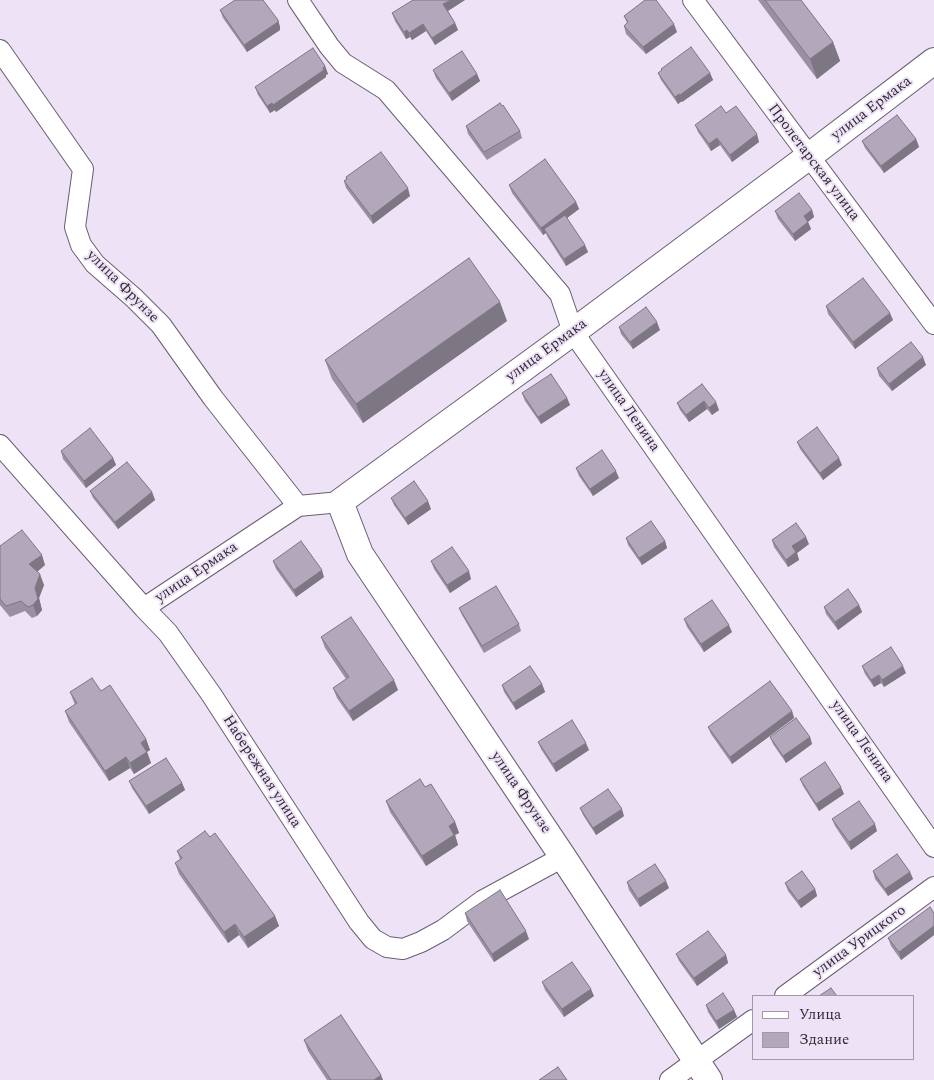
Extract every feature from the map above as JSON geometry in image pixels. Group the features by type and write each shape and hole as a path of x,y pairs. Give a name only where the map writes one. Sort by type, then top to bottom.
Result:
{"street":[{"name":"улица Ленина","path":"298,0 329,46 343,63 386,90 560,294 574,332 934,847"},
{"name":"Пролетарская улица","path":"693,0 934,324"},
{"name":"улица Фрунзе","path":"0,50 83,169 75,228 81,245 95,264 134,298 161,325 214,398 298,506"},
{"name":"улица Ермака","path":"144,608 298,506 340,502 574,332 934,61"},
{"name":"Набережная улица","path":"0,445 168,633 211,694 359,922 374,939 387,947 403,949 421,942 443,930 482,901 563,857"},
{"name":"улица Фрунзе","path":"340,502 360,554 563,857 703,1071"},
{"name":"улица Урицкого","path":"786,995 934,887"},
{"path":"670,1080 703,1071 752,1021"}],"building":[{"path":"235,0 263,0 278,22 244,45 220,10"},
{"path":"413,0 451,0 443,4 455,23 432,38 423,24 409,33 407,30 404,32 392,13"},
{"path":"645,0 656,0 674,24 643,47 624,26 628,22 624,16"},
{"path":"765,0 801,0 833,42 810,59"},
{"path":"691,47 710,73 675,97 658,73"},
{"path":"313,48 325,66 324,70 273,105 272,103 267,106 255,87"},
{"path":"462,51 477,74 449,93 433,70"},
{"path":"500,103 520,131 484,152 466,126"},
{"path":"721,106 726,113 736,106 757,134 730,155 717,138 709,144 695,125"},
{"path":"897,115 916,139 881,166 862,141"},
{"path":"381,152 408,188 371,216 344,181 347,179 346,177"},
{"path":"545,159 576,202 541,228 509,185"},
{"path":"799,193 812,210 804,216 808,222 793,234 775,211"},
{"path":"565,215 585,245 564,259 544,229"},
{"path":"469,258 500,302 356,404 325,360"},
{"path":"863,278 890,313 853,342 826,306"},
{"path":"646,307 657,322 630,342 619,327"},
{"path":"911,342 923,357 889,384 877,368"},
{"path":"551,374 567,398 538,417 522,393"},
{"path":"702,384 716,402 709,408 704,401 686,415 677,403"},
{"path":"817,427 839,458 820,473 797,442"},
{"path":"90,428 113,458 84,481 61,451"},
{"path":"602,450 616,471 590,489 576,468"},
{"path":"127,462 152,492 115,522 90,491"},
{"path":"414,481 428,501 405,518 391,498"},
{"path":"651,521 665,541 639,558 626,538"},
{"path":"796,523 806,537 792,546 796,552 786,560 772,540"},
{"path":"22,530 42,555 29,564 40,574 35,588 38,599 33,605 28,607 21,601 6,606 0,599 0,546"},
{"path":"301,541 322,570 294,590 273,561"},
{"path":"452,547 469,571 447,585 431,561"},
{"path":"496,586 519,624 482,646 459,608"},
{"path":"848,589 859,605 835,622 824,607"},
{"path":"712,600 729,625 701,644 684,619"},
{"path":"351,617 394,680 349,711 333,688 349,677 321,637"},
{"path":"891,647 903,666 882,680 879,675 871,680 862,666"},
{"path":"530,666 542,684 513,703 502,685"},
{"path":"92,678 101,691 110,685 146,739 141,743 147,752 130,763 126,757 105,771 65,711 77,703 70,692"},
{"path":"770,681 792,711 730,757 708,727"},
{"path":"796,718 810,737 783,756 770,737"},
{"path":"572,720 586,743 553,764 538,742"},
{"path":"166,758 182,783 146,806 129,781"},
{"path":"825,762 841,787 816,804 800,779"},
{"path":"420,779 425,787 431,784 455,822 449,826 454,835 422,856 386,801"},
{"path":"608,789 622,809 593,828 580,808"},
{"path":"859,801 875,824 849,842 832,819"},
{"path":"205,831 210,837 215,833 275,916 244,937 235,924 224,932 175,863 182,858 177,851"},
{"path":"897,854 910,872 885,889 873,871"},
{"path":"655,864 666,881 638,899 627,882"},
{"path":"802,871 815,889 798,901 785,883"},
{"path":"500,890 526,931 492,954 465,913"},
{"path":"930,907 934,913 934,926 899,952 888,938"},
{"path":"708,931 726,955 694,978 676,954"},
{"path":"572,962 591,989 562,1009 542,982"},
{"path":"831,988 836,995 820,995"},
{"path":"723,993 734,1010 716,1021 706,1005"},
{"path":"341,1015 381,1075 374,1080 331,1080 304,1040"},
{"path":"558,1067 567,1080 539,1080"}]}
